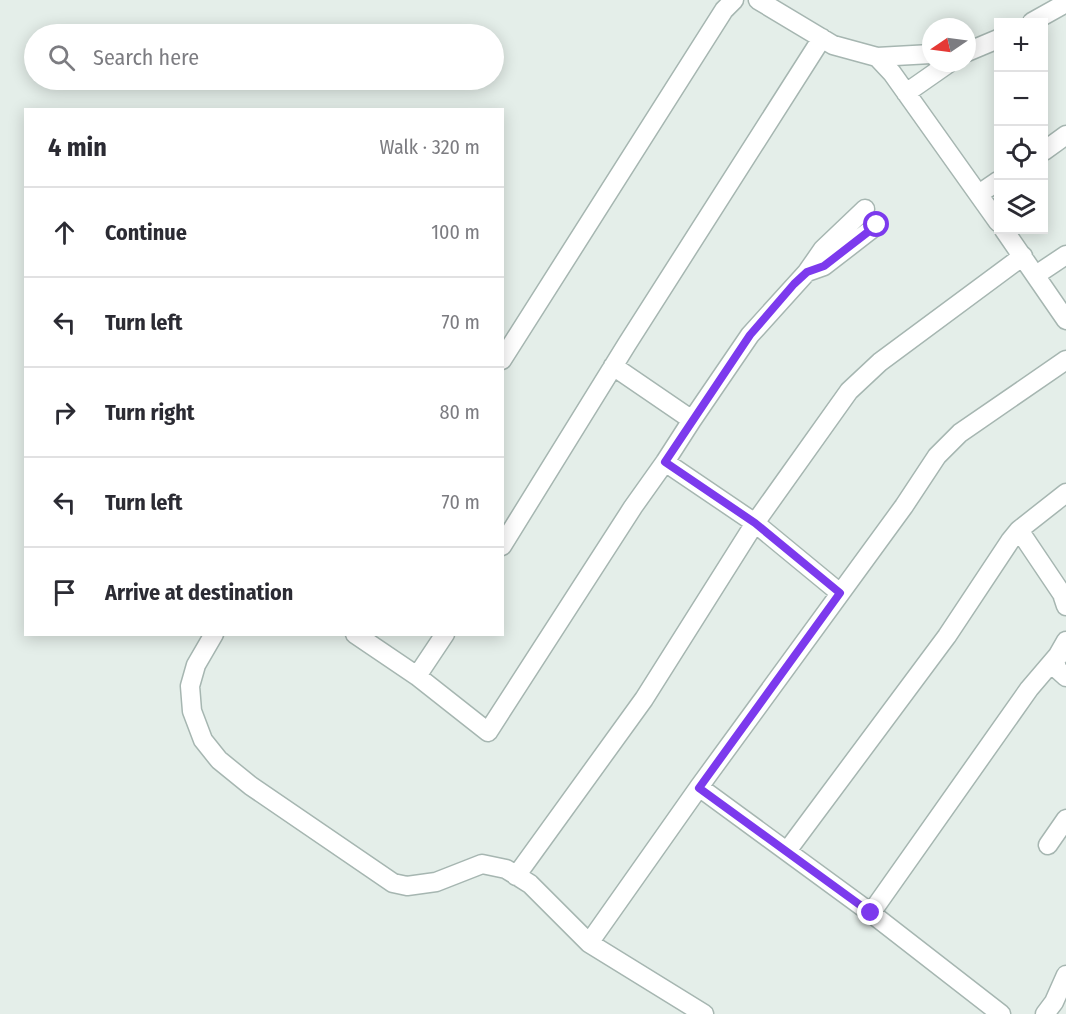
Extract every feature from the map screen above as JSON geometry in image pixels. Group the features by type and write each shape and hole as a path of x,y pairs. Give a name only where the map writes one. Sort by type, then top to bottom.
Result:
{"street":[{"path":"504,357 724,10 734,0"},
{"path":"758,0 833,45 877,57 922,54"},
{"path":"1039,18 1066,3"},
{"path":"504,543 613,366 822,38"},
{"path":"976,48 994,41"},
{"path":"877,57 906,93 994,215"},
{"path":"906,93 936,72"},
{"path":"1048,148 1066,135"},
{"path":"979,194 994,184"},
{"path":"358,636 417,676 488,732 633,507 750,335 807,272 823,249 865,209"},
{"path":"807,272 824,266 877,225"},
{"path":"1007,234 1066,320"},
{"path":"1036,275 1066,255"},
{"path":"516,876 644,699 755,523 849,392 880,362 1023,256"},
{"path":"589,943 904,507 937,456 951,441 1066,360"},
{"path":"613,366 692,420"},
{"path":"665,462 755,523 840,593"},
{"path":"787,851 947,636 1019,530 1066,493"},
{"path":"1019,530 1062,594 1066,606"},
{"path":"213,636 196,665 190,686 192,711 208,747 219,760 251,786 393,883 407,886 436,882 482,864 506,869 530,884 589,943 704,1014"},
{"path":"417,676 444,636"},
{"path":"871,913 1029,689 1063,649"},
{"path":"1063,649 1056,668 1066,677"},
{"path":"699,788 871,913 1001,1014"},
{"path":"1048,844 1066,819"},
{"path":"1045,1014 1066,978"}],"route":[{"path":"871,913 699,788 840,593 755,523 665,462 750,335 794,284 807,272 824,266 877,225"}]}
